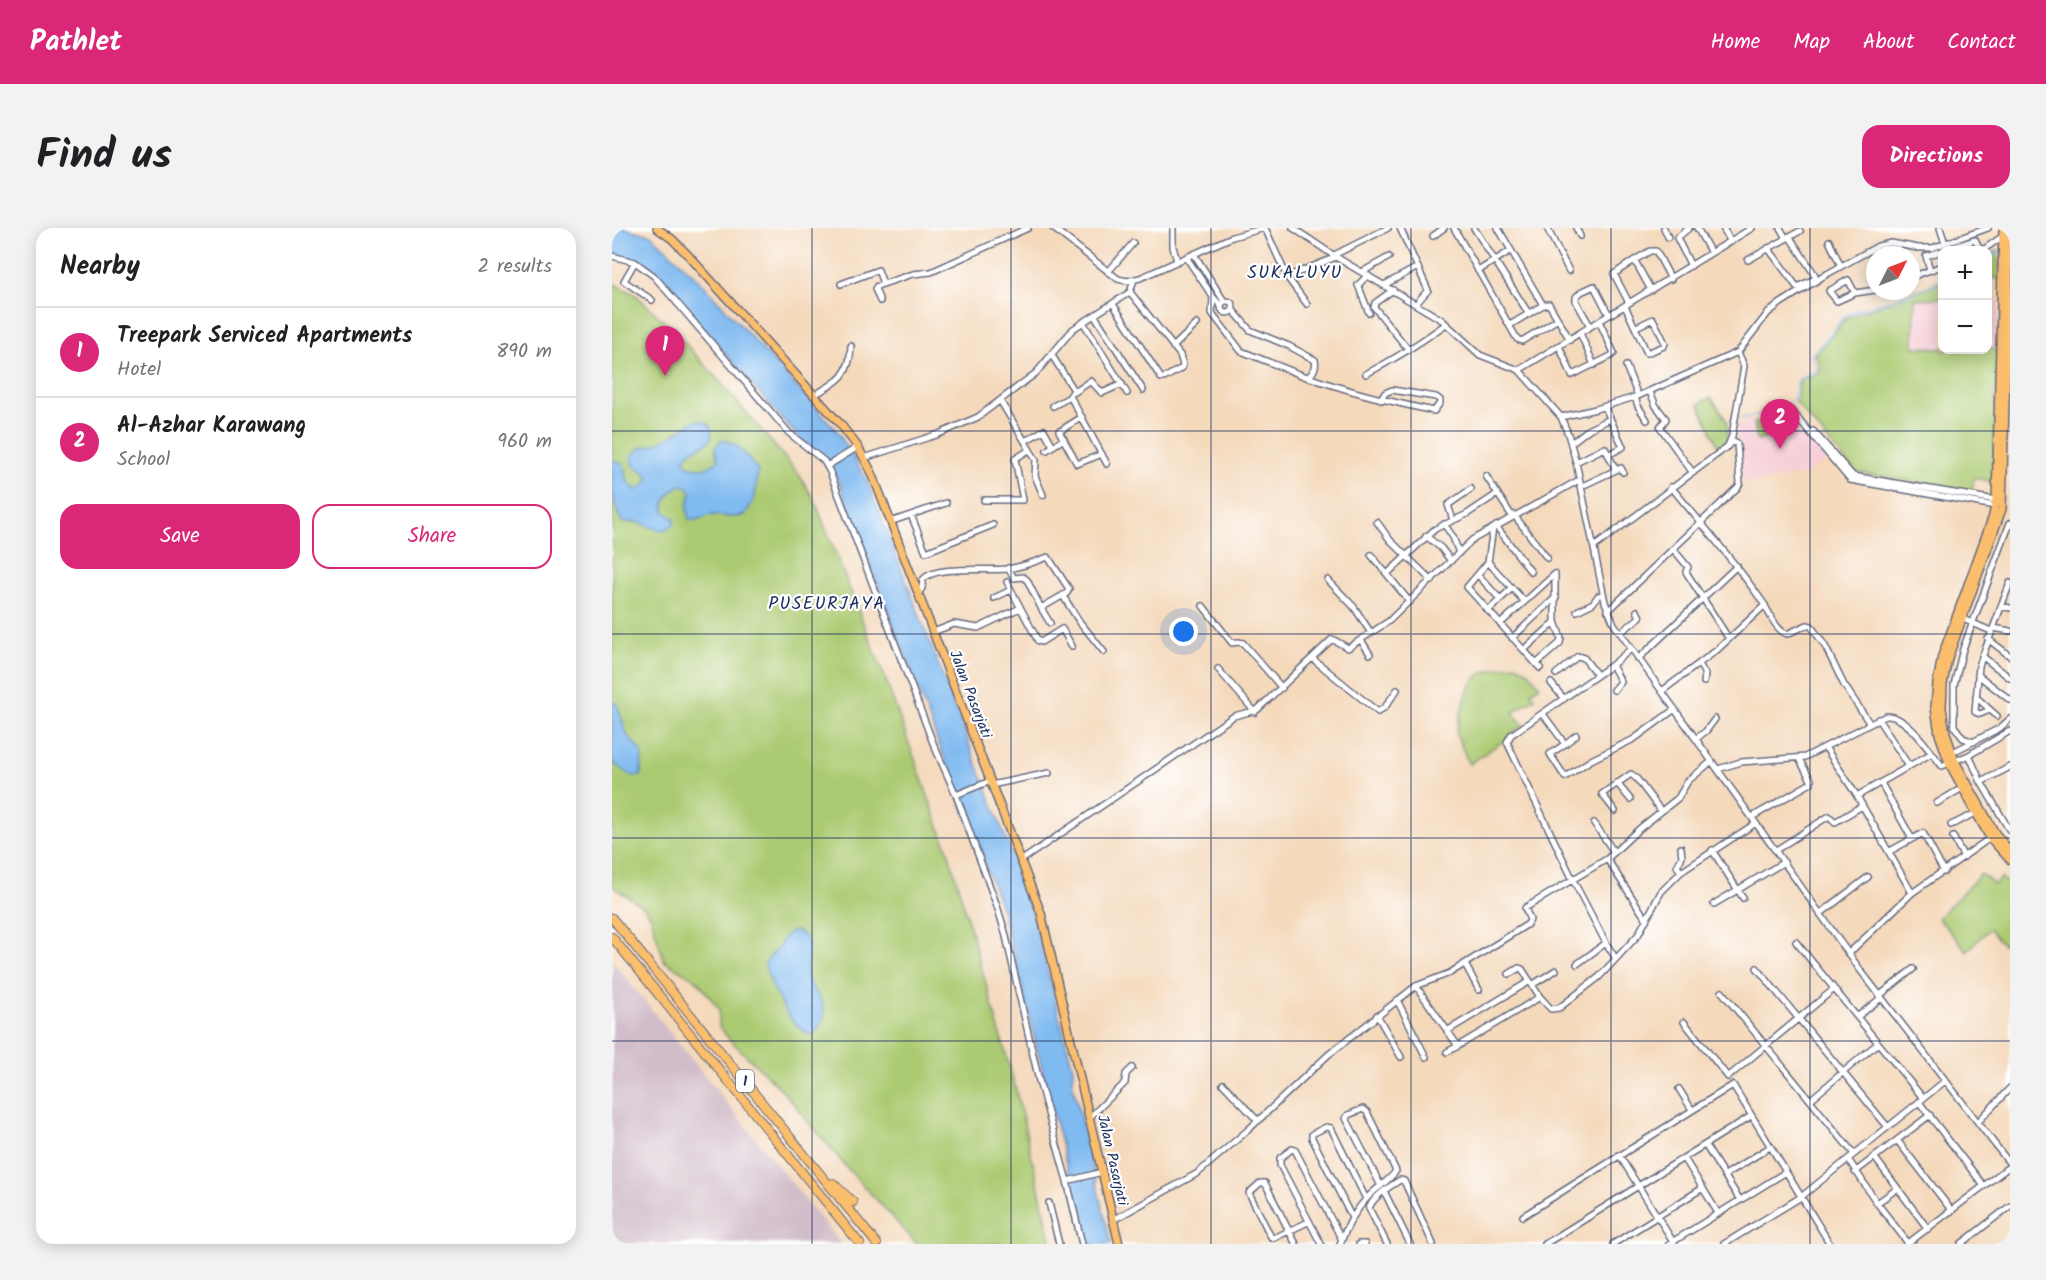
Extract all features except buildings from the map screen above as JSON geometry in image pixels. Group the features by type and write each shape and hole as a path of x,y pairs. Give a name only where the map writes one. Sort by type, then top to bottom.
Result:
{"highway":[{"name":"1","path":"612,918 877,1244"},
{"name":"1","path":"612,937 860,1244"},
{"path":"802,1152 853,1202"}],"main road":[{"name":"Jalan Pasarjati","path":"657,228 688,255 814,395 864,458 989,783 1022,860 1043,921 1089,1118 1098,1173 1119,1244"},
{"path":"1998,503 2006,243 2010,228"},
{"path":"2003,232 2006,243"},
{"path":"2006,260 2009,271 2007,456 1998,503 1968,595 1942,656 1936,683 1935,707 1939,734 1962,788 1990,838 2010,860"},
{"path":"1949,754 1942,708 1943,684 1948,658 1963,619 1968,595"},
{"path":"1952,762 1995,833 2010,851"}],"street":[{"path":"880,301 875,288 883,284 913,274 931,272 1028,228"},
{"path":"1053,228 1108,272 1122,280 1134,280 1232,237 1265,228 1287,277 1307,304"},
{"path":"1173,228 1173,247 1177,261"},
{"path":"1294,228 1446,324 1480,354 1519,370 1561,417 1576,462 1603,594 1608,611 1620,633 1848,954 2010,1165 1908,1244 1876,1203 1848,1160"},
{"path":"1287,277 1335,256 1388,228"},
{"path":"1400,228 1428,291 1416,304"},
{"path":"1433,236 1444,228"},
{"path":"1454,228 1517,339 1522,341 1558,319"},
{"path":"1474,228 1529,314"},
{"path":"1497,228 1544,305"},
{"path":"1547,228 1569,271"},
{"path":"1576,228 1580,236"},
{"path":"1664,228 1668,237"},
{"path":"1689,228 1677,238 1691,266"},
{"path":"1697,228 1711,253"},
{"path":"1724,228 1731,242"},
{"path":"1519,370 1751,228"},
{"path":"1768,248 1797,287 1815,279 1815,275 1780,228"},
{"path":"1940,228 1945,243"},
{"path":"1561,417 1605,407 1650,392 1738,352 1768,313 1809,284 1878,246 1891,243 1932,248 1988,228"},
{"path":"1748,260 1800,231"},
{"path":"1987,246 2003,232"},
{"path":"1958,246 1975,240 1979,246"},
{"path":"1829,241 1841,266"},
{"path":"1108,272 1133,243"},
{"path":"1478,271 1510,251"},
{"path":"1636,327 1653,320 1664,346 1647,353 1636,327 1627,304 1614,274 1650,251 1656,251 1671,279"},
{"path":"1930,270 1926,256 1938,252"},
{"path":"1194,254 1223,304 1224,312 1233,310"},
{"path":"612,256 635,262 654,276 794,437 830,464 933,743 956,795 1005,932 1036,1070 1082,1244"},
{"path":"1186,257 1213,297 1223,304"},
{"path":"1362,272 1389,257"},
{"path":"1633,261 1651,290"},
{"path":"635,262 624,281 652,300"},
{"path":"1384,285 1418,267"},
{"path":"1920,274 1938,267"},
{"path":"841,284 877,270 883,284"},
{"path":"1368,275 1358,285 1369,314"},
{"path":"1202,282 1209,278"},
{"path":"864,458 966,424 1001,402 1036,373 1068,334 1130,292 1134,280"},
{"path":"1855,293 1848,280 1829,291 1837,301 1855,293 1866,291"},
{"path":"1590,326 1576,301 1576,297 1581,292 1593,286 1609,315"},
{"path":"1393,290 1374,305 1408,349"},
{"path":"1113,304 1162,378 1183,367 1182,360 1173,346 1130,292"},
{"path":"1213,297 1212,313 1241,351 1346,391 1381,400 1434,411 1440,403 1436,397 1392,390 1385,393 1381,400"},
{"path":"1223,304 1230,301 1234,307 1233,310 1250,330 1289,346 1315,360 1316,364 1308,377"},
{"path":"1510,325 1546,303 1551,306 1570,340"},
{"path":"1095,316 1143,390"},
{"path":"1559,346 1572,375 1614,353 1599,321"},
{"path":"1083,322 1127,393"},
{"path":"1173,346 1197,324"},
{"path":"1366,374 1415,347 1446,324"},
{"path":"1580,333 1594,365"},
{"path":"814,395 830,386 845,373 849,366 851,345"},
{"path":"1594,548 1671,487 1721,453 1730,443 1744,366 1738,352"},
{"path":"1051,354 1107,465"},
{"path":"1626,366 1638,406 1647,420"},
{"path":"1053,406 1091,381 1102,393 1122,384"},
{"path":"1650,392 1665,419 1660,427 1693,473"},
{"path":"1001,402 1037,462 1035,476 1043,495"},
{"path":"1605,407 1623,447 1608,455"},
{"path":"1794,410 1853,476 2010,505"},
{"path":"1082,417 1061,430 1077,465 1102,454"},
{"path":"1571,443 1589,429 1610,420"},
{"path":"1025,441 1044,430 1053,446"},
{"path":"1047,450 1064,439"},
{"path":"1608,611 1736,491 1740,483 1737,443 1730,443"},
{"path":"830,464 855,448"},
{"path":"1576,462 1605,448 1616,470"},
{"path":"984,500 1023,500 1015,459 1029,450"},
{"path":"1580,487 1620,468 1623,472"},
{"path":"1486,476 1513,516 1546,558"},
{"path":"1022,860 1233,716 1255,712 1332,639 1347,648 1389,621 1472,540 1579,480"},
{"path":"1671,487 1737,566 1765,605 1780,631 1784,633 1807,625 1811,626 1825,646 1844,685 1870,724"},
{"path":"1453,520 1448,505 1471,489"},
{"path":"1387,574 1426,536 1444,524 1467,514 1497,494"},
{"path":"890,522 946,503"},
{"path":"911,515 926,552 993,525"},
{"path":"1377,522 1390,540 1432,581"},
{"path":"1974,742 1958,734 1954,726 1954,685 1957,670 2010,523"},
{"path":"1444,524 1453,537 1459,553"},
{"path":"1495,527 1488,562 1467,587 1512,638 1538,666 1560,643 1561,638 1555,622 1556,576 1554,574 1500,624"},
{"path":"1495,527 1531,572"},
{"path":"1426,536 1441,548 1451,561"},
{"path":"1674,550 1688,567 1686,572 1729,639"},
{"path":"1371,555 1410,602"},
{"path":"918,594 923,580 930,574 1008,568 1048,557 1069,589 1063,596 1041,608"},
{"path":"1488,562 1524,601"},
{"path":"1638,659 1737,566"},
{"path":"1008,568 1014,578 1023,577 1027,580 1050,623"},
{"path":"1478,575 1500,599"},
{"path":"1328,580 1354,607 1371,633"},
{"path":"1008,582 1038,641 1041,642 1062,630 1072,646"},
{"path":"1990,710 1980,714 1975,713 1978,675 1982,656 2009,586"},
{"path":"1488,611 1512,588"},
{"path":"994,598 1011,590"},
{"path":"1577,611 1593,603 1598,596 1603,594"},
{"path":"1063,596 1079,621 1104,652"},
{"path":"1512,638 1556,597"},
{"path":"1662,691 1729,639 1765,605"},
{"path":"1203,606 1232,643 1243,643 1282,688"},
{"path":"2001,606 2010,608"},
{"path":"933,633 954,624 978,628 1020,608"},
{"path":"1620,633 1640,617 1637,611"},
{"path":"1963,619 1992,630 2010,631"},
{"path":"1524,650 1555,622"},
{"path":"1988,639 2007,654 2010,646"},
{"path":"1361,640 1370,654"},
{"path":"1616,959 1573,880 1507,742 1511,735 1612,665 1631,648"},
{"path":"1556,674 1578,656 1584,658 1597,675"},
{"path":"1982,656 2010,678"},
{"path":"1313,659 1378,712 1385,707 1397,690"},
{"path":"1699,664 1706,675 1704,682"},
{"path":"1612,665 1621,681 1614,690"},
{"path":"1218,669 1255,712"},
{"path":"1978,675 2010,700"},
{"path":"1551,683 1564,699"},
{"path":"1976,697 1997,716"},
{"path":"1576,735 1550,754 1565,777 1591,760 1634,739 1675,709"},
{"path":"1543,714 1565,744"},
{"path":"1718,769 1741,762 1799,759 1886,716 1895,717 1913,731 1942,766 1969,755 2010,731"},
{"path":"1696,739 1715,719"},
{"path":"1878,719 1909,766"},
{"path":"1949,754 2000,728 2010,719"},
{"path":"1825,747 1890,851 1912,893"},
{"path":"1857,796 1932,753"},
{"path":"1969,755 1981,782 2010,831"},
{"path":"1509,974 1521,968 1551,1009 1559,1008 1599,977 1638,935 1661,892 1681,872 1811,783 1799,759"},
{"path":"1113,1220 1198,1173 1258,1121 1312,1069 1416,986 1450,973 1528,924 1530,920 1525,908 1607,859 1639,828 1679,797 1693,776 1712,761"},
{"path":"1981,782 2009,769"},
{"path":"956,795 989,783 1049,773"},
{"path":"1615,811 1602,794 1629,774 1633,775 1661,812"},
{"path":"1617,783 1630,799"},
{"path":"1881,783 1912,839"},
{"path":"1937,803 1962,788"},
{"path":"1776,850 1829,816 1834,822 1862,806"},
{"path":"1952,825 1976,813"},
{"path":"1594,823 1614,852"},
{"path":"1890,851 1924,834 1944,872"},
{"path":"1953,837 1964,857"},
{"path":"1848,954 1912,893 1990,838"},
{"path":"1681,848 1682,857 1677,866 1681,872"},
{"path":"1712,850 1743,898"},
{"path":"1607,859 1646,919"},
{"path":"1714,904 1784,862"},
{"path":"1820,914 1868,877"},
{"path":"1796,942 1878,1043 1984,1186"},
{"path":"1577,964 1606,943"},
{"path":"1465,964 1479,990"},
{"path":"1757,968 1887,1126"},
{"path":"1857,1017 1913,969"},
{"path":"1447,1031 1556,970"},
{"path":"1416,986 1458,1046"},
{"path":"1684,1022 1728,1077 1834,989"},
{"path":"1722,992 1854,1154"},
{"path":"1447,1052 1540,997"},
{"path":"1397,1000 1426,1057"},
{"path":"1377,1015 1401,1057"},
{"path":"1810,1101 1878,1043"},
{"path":"1089,1118 1125,1083 1126,1074 1132,1068"},
{"path":"1724,1244 1801,1197 1946,1081"},
{"path":"1223,1084 1258,1121"},
{"path":"1522,1216 1732,1085 1830,1244"},
{"path":"1978,1122 2010,1088"},
{"path":"1679,1089 1692,1110"},
{"path":"1387,1244 1369,1208 1370,1204 1383,1188 1396,1171 1367,1112 1363,1109 1346,1118 1383,1188 1410,1244"},
{"path":"1855,1172 1930,1115"},
{"path":"1545,1244 1751,1116"},
{"path":"1352,1218 1312,1134 1326,1127 1331,1128 1366,1199"},
{"path":"1897,1140 1952,1211"},
{"path":"1705,1145 1740,1200"},
{"path":"1725,1175 1770,1147"},
{"path":"1321,1244 1279,1160 1292,1149 1295,1150 1341,1242"},
{"path":"1619,1155 1672,1243 1786,1172"},
{"path":"1684,1158 1718,1213"},
{"path":"1875,1158 1928,1229"},
{"path":"1067,1181 1098,1173"},
{"path":"1341,1242 1352,1218 1366,1199 1400,1180 1404,1181 1433,1244"},
{"path":"1296,1244 1289,1231 1264,1183 1260,1183 1250,1191 1249,1196 1271,1237 1274,1238 1289,1231 1308,1221"},
{"path":"1613,1244 1703,1188"},
{"path":"1876,1203 1897,1189"},
{"path":"1049,1203 1059,1244"},
{"path":"1961,1244 2010,1206"},
{"path":"1359,1244 1365,1244"}],"shaded area":[{"path":"1938,298 1938,348 1914,347 1915,300"},
{"path":"1992,300 1998,300 1997,349 1992,349"},
{"path":"1793,415 1828,458 1808,474 1744,484 1737,441 1737,424"},
{"path":"612,961 841,1244 612,1244"}],"green space":[{"path":"1998,250 1999,279 1992,278 1992,254"},
{"path":"612,283 635,294 673,330 798,473 814,499 884,675 949,854 1015,1086 1052,1244 917,1244 847,1168 782,1090 728,1038 719,1026 719,1009 699,983 664,961 651,917 645,908 612,886"},
{"path":"1938,283 1938,298 1920,299 1920,289"},
{"path":"1892,300 1915,300 1914,347 1938,348 1938,354 1992,354 1992,349 1997,349 1993,482 1974,478 1972,492 1855,472 1796,403 1800,379 1819,374 1821,367 1815,354 1845,318"},
{"path":"1711,397 1727,421 1727,444 1720,451 1699,404"},
{"path":"1776,419 1779,436 1757,440 1754,423"},
{"path":"1515,665 1527,670 1540,686 1531,692 1535,698 1513,712 1523,725 1469,764 1456,733 1470,687 1474,680 1482,674"},
{"path":"1981,874 1995,885 2001,878 2010,885 2010,937 2003,945 1989,929 1967,951 1938,918"}],"water":[{"path":"612,228 624,228 651,235 698,279 837,431 866,478 1028,896 1073,1069 1073,1086 1111,1244 1086,1244 1003,912 840,484 827,461 798,437 648,265 612,255"},
{"path":"695,421 706,422 711,428 711,439 687,455 684,460 688,466 704,468 715,463 718,460 715,448 721,440 738,447 758,471 755,497 746,514 733,517 712,515 689,520 687,507 691,493 688,487 681,485 674,489 666,499 664,511 674,519 674,523 666,530 662,531 638,522 622,522 614,500 612,460 623,464 628,482 636,490 649,479 636,467 632,456 641,447 654,445"},
{"path":"612,702 617,704 627,735 642,753 641,776 632,776 612,762"},
{"path":"796,931 802,934 808,944 807,976 824,1010 821,1024 813,1035 797,1025 789,1016 777,995 765,965 787,935"}],"waterway":[{"path":"1992,256 2000,252"},
{"path":"1738,419 1763,414 1793,401 1798,380 1817,371 1817,364 1811,357 1813,353 1833,332 1844,316 1859,309 1938,284"}],"place":[{"name":"Treepark Serviced Apartments","path":"665,376"},
{"name":"Al-Azhar Karawang","path":"1780,449"}],"district":[{"name":"SUKALUYU","path":"1295,272"},
{"name":"PUSEURJAYA","path":"827,603"}]}
